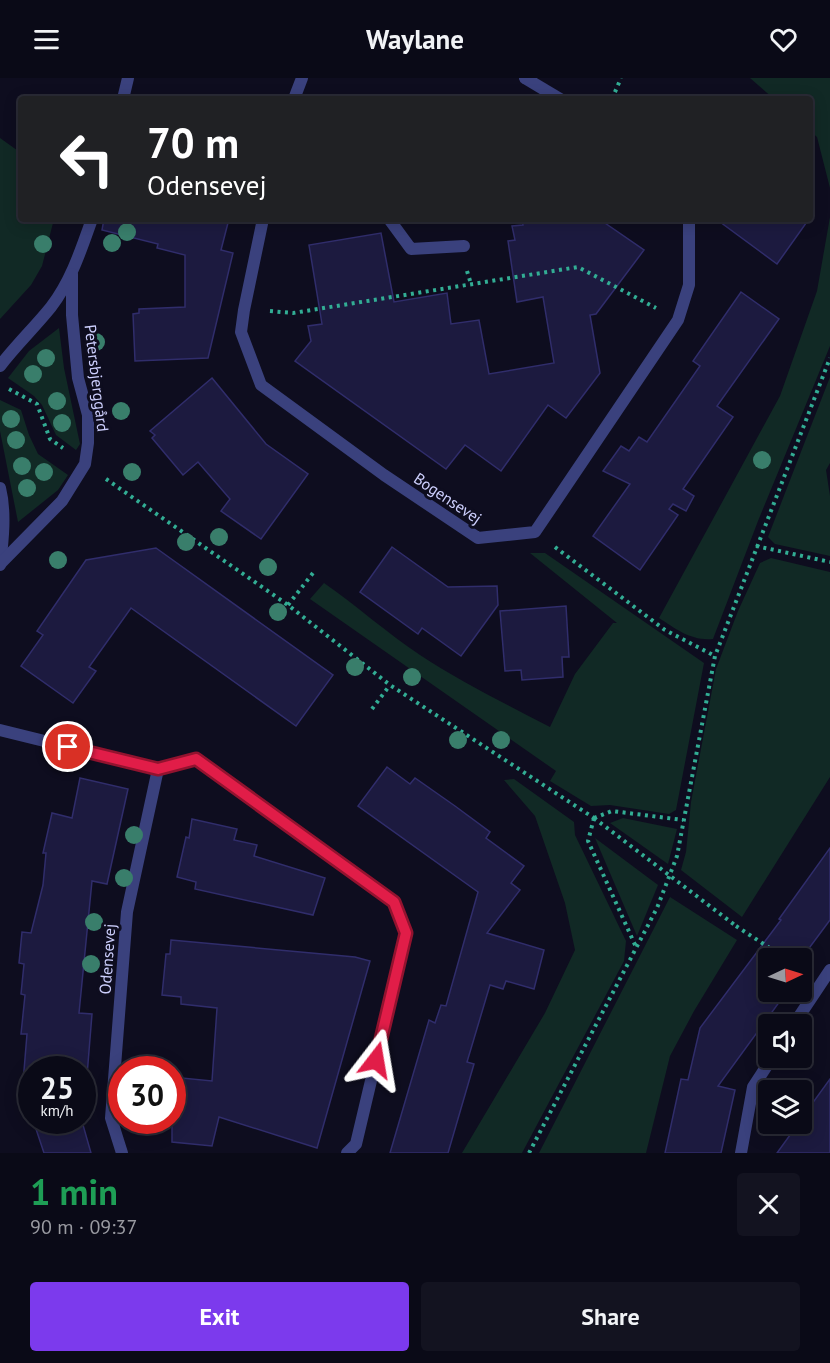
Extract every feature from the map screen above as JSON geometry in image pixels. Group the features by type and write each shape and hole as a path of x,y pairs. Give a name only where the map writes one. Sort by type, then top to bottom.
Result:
{"street":[{"path":"124,96 128,78"},
{"path":"295,96 302,78"},
{"path":"525,78 555,96"},
{"name":"Petersbjerggård","path":"0,366 17,343 51,306 72,274 91,222"},
{"name":"Bogensevej","path":"262,222 241,332 261,385 384,475 478,538 535,532"},
{"path":"392,222 411,249 464,246"},
{"path":"535,532 678,320 689,285 689,222"},
{"name":"Petersbjerggård","path":"0,565 62,501 85,464 88,415 78,378 72,315 72,274"},
{"name":"Petersbjerggård","path":"0,488 2,507 0,565"},
{"path":"0,730 158,769 196,759 394,902 406,933 356,1144 347,1153"},
{"name":"Odensevej","path":"122,1153 111,1118 127,912 158,769"},
{"path":"801,1014 830,970"},
{"path":"741,1153 753,1087 765,1068"}],"path":[{"path":"613,96 621,78"},
{"path":"244,310 293,313 578,267 678,320"},
{"path":"529,1153 657,908 677,856 715,656 830,357"},
{"path":"0,384 37,404 50,439 288,605 390,685 594,818 736,926 770,948"},
{"path":"535,532 665,630 715,656"},
{"path":"756,546 830,562"},
{"path":"288,605 313,573"},
{"path":"372,709 390,685"},
{"path":"594,818 612,811 683,820"},
{"path":"594,818 588,841 636,948"}],"green space":[{"path":"750,78 830,78 830,188 817,137 813,134 813,96 771,96"},
{"path":"0,138 18,151 18,222 53,222 42,266 31,285 0,319"},
{"path":"830,217 830,346 758,521 713,639 691,636 659,618 780,396 817,291"},
{"path":"59,328 64,368 80,444 76,450 56,435 42,405 34,396 8,378 29,351"},
{"path":"830,377 830,463 826,470 830,496 830,556 775,544 768,537"},
{"path":"0,400 21,410 38,454 68,475 58,490 18,522 0,431"},
{"path":"530,553 545,553 704,663 676,810 669,814 610,805 591,806 550,781 556,771 310,599 324,583 420,655 468,684 550,727 575,674 613,623 617,623"},
{"path":"771,558 830,572 830,777 742,917 681,870 686,852 691,802 716,669 738,611 760,563"},
{"path":"514,779 574,822 575,835 626,941 624,961 522,1153 462,1153 545,1013 575,950 565,903 535,816 504,780"},
{"path":"623,818 677,829 668,864 610,823"},
{"path":"595,838 658,885 637,936"},
{"path":"670,897 737,940 670,1056 646,1153 539,1153"}],"building":[{"path":"103,222 228,222 221,250 233,253 208,358 135,361 133,314 139,313 139,309 185,307 185,255 157,248 158,244 102,230"},
{"path":"522,222 603,222 644,250 596,314 590,315 600,373 566,418 548,405 501,471 465,445 446,469 295,361 311,341 308,326 322,324 309,245 381,233 394,302 447,293 451,324 479,320 489,374 554,363 543,297 517,302 508,241 515,240 512,226 523,225"},
{"path":"720,222 807,222 777,264"},
{"path":"741,292 779,319 717,406 733,417 683,489 694,496 686,511 673,504 669,509 678,515 640,570 593,536 630,484 603,471 621,446 629,451 639,437 647,442 700,366 693,361"},
{"path":"212,378 266,444 308,474 261,539 221,511 230,499 198,462 183,475 152,438 155,435 150,431"},
{"path":"392,547 448,587 497,586 498,605 461,656 422,628 418,634 360,592"},
{"path":"156,548 333,675 296,726 131,608 89,667 96,671 73,703 21,666 43,635 37,631 86,560"},
{"path":"566,606 569,657 562,657 563,677 522,680 521,670 505,671 500,611"},
{"path":"387,767 410,784 415,778 455,806 490,832 486,838 524,866 511,883 520,890 487,933 544,950 534,989 506,981 503,989 490,985 467,1062 474,1064 448,1153 390,1153 429,1020 435,1023 441,1005 446,1006 478,892 358,806"},
{"path":"80,778 128,789 107,884 92,881 79,1013 92,1014 89,1056 25,1056 27,1034 21,1034 25,995 21,994 24,964 19,963 22,932 31,933 43,885 46,853 43,853 52,813 72,818"},
{"path":"192,819 237,829 234,840 257,845 254,856 325,878 313,915 195,889 196,882 177,877 186,837 189,838"},
{"path":"830,848 830,920 809,948 760,948 781,920 779,919"},
{"path":"171,940 355,957 370,961 317,1148 219,1117 212,1146 172,1142 172,1134 186,1134 186,1078 212,1081 217,1008 181,1004 181,997 162,995 166,954 170,954"},
{"path":"758,951 758,1002 779,1002 771,1014 758,1014 758,1031 718,1086 735,1090 721,1153 665,1153 681,1079 688,1080 700,1028"},
{"path":"830,1079 830,1153 777,1153 791,1134 812,1134 812,1104"},
{"path":"38,1134 86,1134 91,1153 44,1153"}],"route":[{"path":"68,747 158,769 196,759 394,902 406,933 376,1060"}]}
